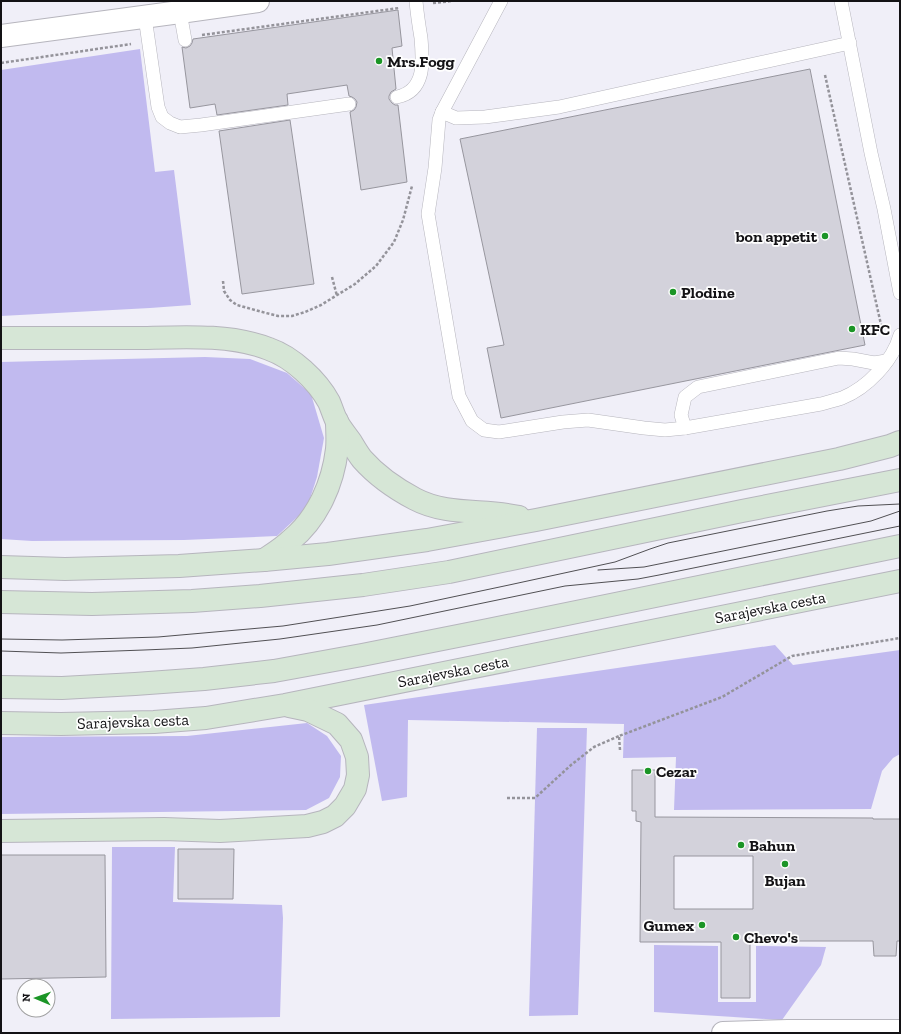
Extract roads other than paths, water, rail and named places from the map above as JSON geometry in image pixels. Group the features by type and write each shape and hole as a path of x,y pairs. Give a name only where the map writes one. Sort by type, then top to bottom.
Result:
{"main road":[{"path":"1,338 212,338 254,344 270,349 291,360 318,386 328,401 337,421 362,459 375,472 398,490 417,500 436,507 457,511 508,514 536,520"},
{"path":"264,560 292,540 308,523 324,498 334,469 337,447 337,421"},
{"path":"1,567 65,569 179,566 328,554 426,540 536,520 839,459 900,442"},
{"path":"1,602 92,604 192,601 260,596 363,585 456,570 900,480"},
{"name":"Sarajevska cesta","path":"1,687 62,688 204,679 274,671 466,635 900,546"},
{"name":"Sarajevska cesta","path":"1,722 61,724 154,722 206,718 285,705 900,581"},
{"path":"1,831 164,829 220,831 307,826 323,822 334,816 345,806 355,789 358,775 357,757 351,740 337,724 308,710 285,705"}],"street":[{"path":"1,36 258,1"},
{"path":"723,1033 788,1031 900,1031"}],"lane":[{"path":"501,1 439,120 435,168 428,214 459,396 472,421 484,430 499,432 562,422 588,420 665,430 685,428 821,404 843,397 860,388 874,376 897,345 900,335"},
{"path":"841,1 900,293"},
{"path":"397,98 404,96 414,89 420,78 423,67 416,3"},
{"path":"180,12 184,39"},
{"path":"145,17 158,107 162,117 170,123 180,127 201,125 349,104"},
{"path":"442,112 456,118 485,117 559,106 850,43"},
{"path":"685,428 681,415 684,397 698,387 839,358 874,363 886,361"}],"tram line":[{"path":"1,639 62,640 158,637 283,626 410,606 615,562 668,543 827,511 858,506 900,504"},
{"path":"598,570 644,567 871,521 900,511"},
{"path":"1,651 61,653 192,648 280,639 377,625 565,586 638,579 900,526"}],"place":[{"name":"Mrs.Fogg","path":"379,61"},
{"name":"bon appetit","path":"825,236"},
{"name":"Plodine","path":"673,292"},
{"name":"KFC","path":"852,329"},
{"name":"Cezar","path":"648,771"},
{"name":"Bahun","path":"741,845"},
{"name":"Bujan","path":"785,864"},
{"name":"Gumex","path":"702,925"},
{"name":"Chevo's","path":"736,937"}]}
